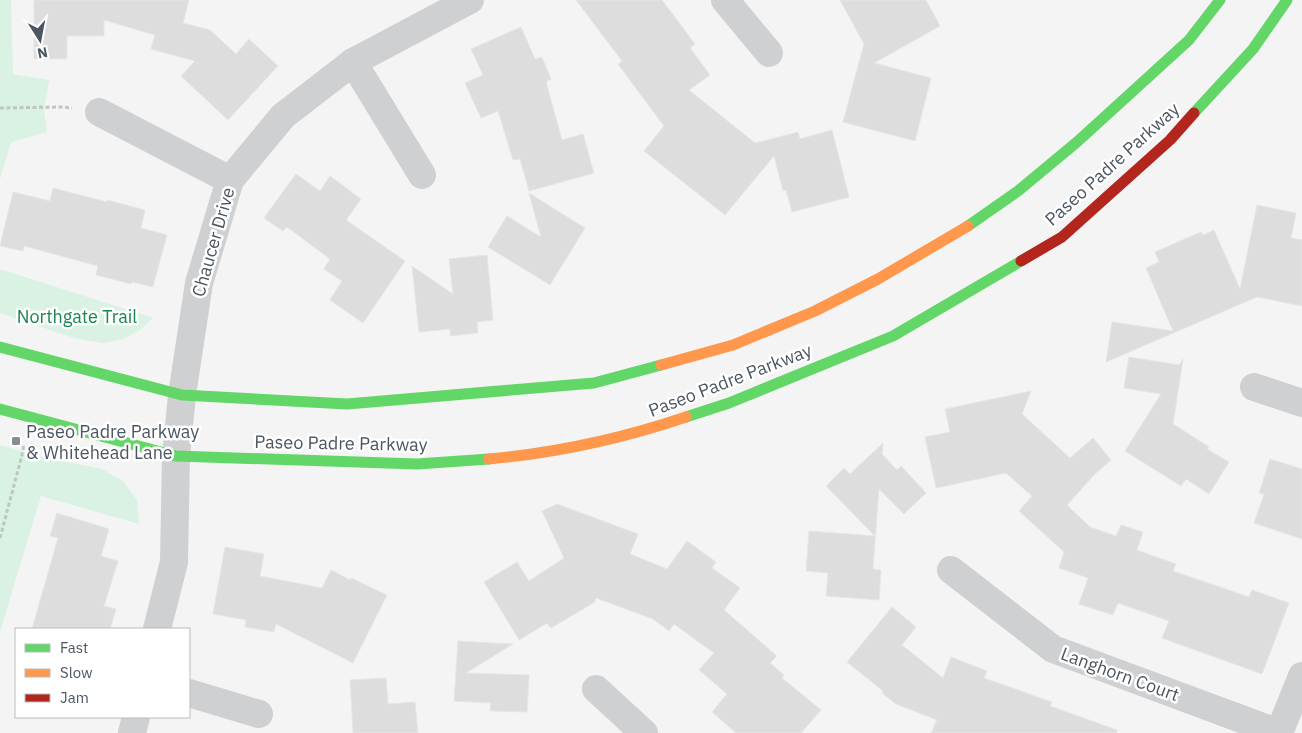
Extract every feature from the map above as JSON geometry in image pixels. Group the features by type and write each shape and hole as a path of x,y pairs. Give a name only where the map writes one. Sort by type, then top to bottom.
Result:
{"main road":[{"name":"Paseo Padre Parkway","path":"0,347 182,395 347,404 594,383 733,345 815,311 878,279 955,235 1018,191 1077,142 1189,40 1220,0"},
{"name":"Paseo Padre Parkway","path":"0,409 176,456 416,464 492,459 569,447 652,429 730,403 893,336 1062,237 1170,140 1253,49 1287,0"}],"street":[{"name":"Chaucer Drive","path":"157,628 174,562 176,456 182,395 199,283 230,180 283,116 353,62 470,0"},
{"path":"725,0 769,53"},
{"path":"353,62 422,175"},
{"path":"99,112 230,180"},
{"path":"1254,387 1302,403"},
{"name":"Langhorn Court","path":"951,570 1053,649 1279,733"},
{"path":"1279,733 1302,676"},
{"path":"596,689 644,733"},
{"path":"190,693 259,714"},
{"path":"132,733 136,718"}],"path":[{"path":"0,108 62,107 99,112"},
{"path":"0,538 22,455 27,417"}],"green space":[{"path":"0,0 11,0 13,74 49,80 44,110 47,132 11,142 0,179"},
{"name":"Northgate Trail","path":"0,269 153,318 140,330 123,339 103,343 74,338 0,313"},
{"path":"0,445 43,457 102,469 123,481 137,500 139,524 41,496 0,632"}],"building":[{"path":"34,0 189,0 183,23 210,30 236,54 249,39 278,66 228,120 181,76 195,61 151,49 155,35 104,20 104,36 67,36 67,59 34,59"},
{"path":"576,0 662,0 695,44 690,48 710,75 689,90 755,143 798,132 800,139 832,130 849,197 792,212 786,190 783,191 774,156 725,215 644,151 664,126 618,64 622,61"},
{"path":"840,0 926,0 940,26 874,63 931,78 915,141 843,122 864,44"},
{"path":"521,27 535,59 542,57 551,79 546,82 562,140 583,134 594,173 529,191 520,159 513,160 498,111 481,118 465,83 483,75 471,49"},
{"path":"296,174 320,191 330,176 361,199 346,220 405,261 363,323 330,300 342,281 324,269 330,259 287,227 283,231 264,218"},
{"path":"53,188 145,210 141,228 167,235 153,287 132,282 131,284 96,275 98,266 24,246 23,251 0,246 13,192 50,201"},
{"path":"529,193 585,228 550,285 488,247 507,216 541,237"},
{"path":"1257,205 1296,213 1291,238 1302,240 1302,306 1257,297 1106,362 1112,322 1173,331 1146,268 1159,262 1155,252 1201,232 1203,235 1214,230 1240,289"},
{"path":"487,255 493,320 477,322 478,333 450,336 450,329 419,332 412,266 453,294 449,259"},
{"path":"1129,357 1179,365 1183,359 1173,424 1209,447 1207,449 1229,462 1209,494 1186,479 1181,486 1125,451 1161,394 1124,388"},
{"path":"1031,391 1022,414 1070,458 1093,438 1111,460 1095,474 1067,505 1090,527 1116,536 1121,525 1143,532 1137,550 1176,564 1173,571 1249,597 1252,590 1289,603 1262,674 1162,638 1169,621 1118,603 1113,615 1079,604 1088,578 1059,568 1064,552 1019,511 1032,496 1006,473 936,488 925,437 950,432 945,409"},
{"path":"883,443 882,454 897,470 901,466 926,493 904,514 879,489 873,569 881,570 879,600 826,596 828,573 806,571 809,531 875,536 826,486 844,468 850,474"},
{"path":"1270,459 1302,469 1302,539 1254,523 1264,494 1259,493"},
{"path":"557,504 638,534 630,554 667,569 687,541 716,562 712,568 740,588 724,610 777,656 770,663 784,675 782,678 821,710 801,733 736,733 712,712 727,694 699,670 714,653 674,624 669,631 653,619 596,598 595,602 551,628 547,623 519,640 484,582 517,562 529,581 564,558 542,511"},
{"path":"57,513 109,529 101,556 118,561 104,606 116,609 110,628 32,628 58,538 50,536"},
{"path":"225,547 264,554 260,576 322,588 331,570 387,595 353,663 276,624 274,632 245,627 246,620 213,614"},
{"path":"892,607 916,627 902,645 943,678 951,657 987,671 984,678 1052,702 1050,706 1117,730 1117,733 931,733 937,720 896,704 847,662"},
{"path":"458,641 513,644 466,673 529,675 527,712 490,711 491,703 454,701"},
{"path":"386,678 388,704 415,702 418,733 353,733 350,680"}],"traffic: fast":[{"path":"968,226 1018,191 1077,142 1189,40 1220,0"},
{"path":"1194,113 1253,49 1287,0"},
{"path":"686,417 729,403 893,336 1021,261"},
{"path":"0,347 182,395 347,404 594,383 661,365"},
{"path":"0,409 176,456 417,464 489,459"}],"traffic: slow":[{"path":"661,365 733,345 815,311 878,279 968,226"},
{"path":"489,459 589,444 638,432 686,417"}],"traffic: jam":[{"path":"1021,261 1062,237 1170,140 1194,113"}],"place":[{"name":"Paseo Padre Parkway & Whitehead Lane","path":"16,441"}]}
